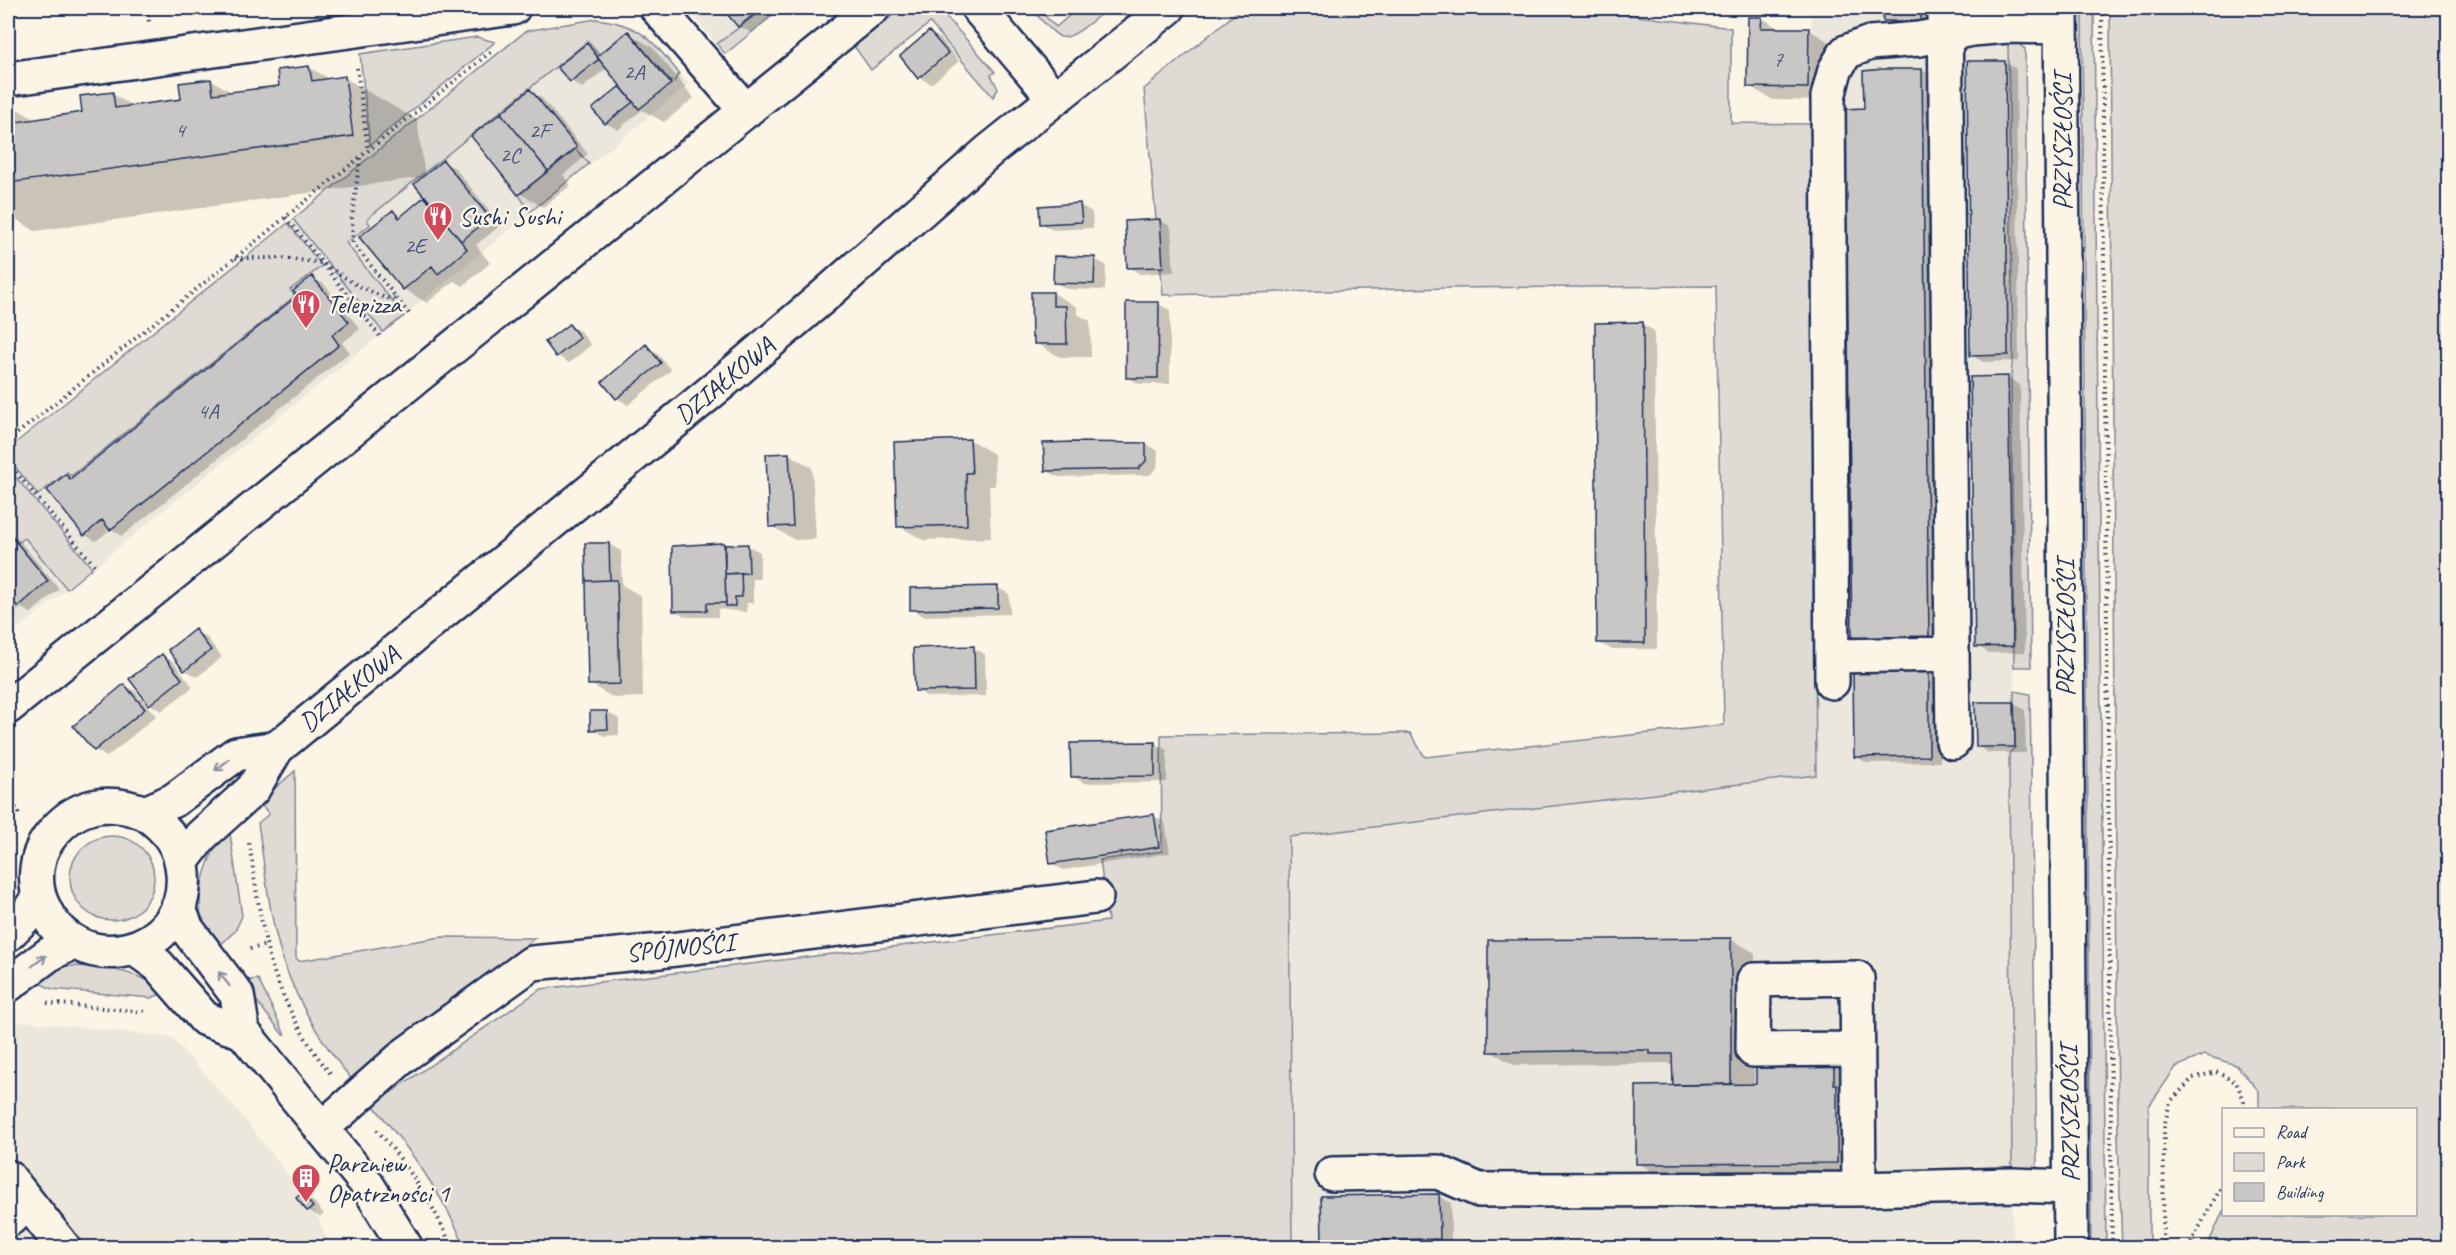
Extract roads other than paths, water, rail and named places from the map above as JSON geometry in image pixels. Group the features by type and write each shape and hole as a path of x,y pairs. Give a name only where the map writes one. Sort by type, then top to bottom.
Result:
{"street":[{"path":"8,78 513,8"},
{"path":"657,8 746,111"},
{"path":"8,707 873,8"},
{"path":"978,8 1054,98"},
{"name":"DZIAŁKOWA","path":"182,861 207,830 253,789 277,748 714,389 989,151 1168,8"},
{"path":"1952,654 1832,669 1828,97 1835,70 1846,52 1870,43 1919,39 1945,20 2008,26 2061,17"},
{"name":"PRZYSZŁOŚCI","path":"2061,17 2072,1248"},
{"path":"1945,20 1953,742"},
{"name":"DZIAŁKOWA","path":"146,813 174,800 236,754 277,748"},
{"path":"109,804 127,806 146,813 169,833 182,861 184,885 178,907 160,932 134,948 122,951 96,951 73,942 58,930 46,915 39,897 36,878 39,859 46,842 65,821 90,807 109,804"},
{"path":"8,934 25,917 39,897"},
{"name":"SPÓJNOŚCI","path":"321,1129 406,1054 532,963 673,949 1096,897"},
{"path":"178,907 187,929 237,995 243,1032 366,1183 394,1225 406,1248"},
{"path":"8,985 48,955 73,942"},
{"path":"134,948 158,965 205,1019 243,1032"},
{"path":"1858,1049 1859,1189"},
{"path":"1332,1174 1438,1172 1479,1190 1859,1189 2012,1185 2070,1187"},
{"path":"8,1177 18,1212 64,1248"}],"place":[{"name":"Sushi Sushi","path":"438,242"},
{"name":"Telepizza","path":"306,330"},
{"name":"Parzniew Opatrzności 1","path":"306,1204"}]}
